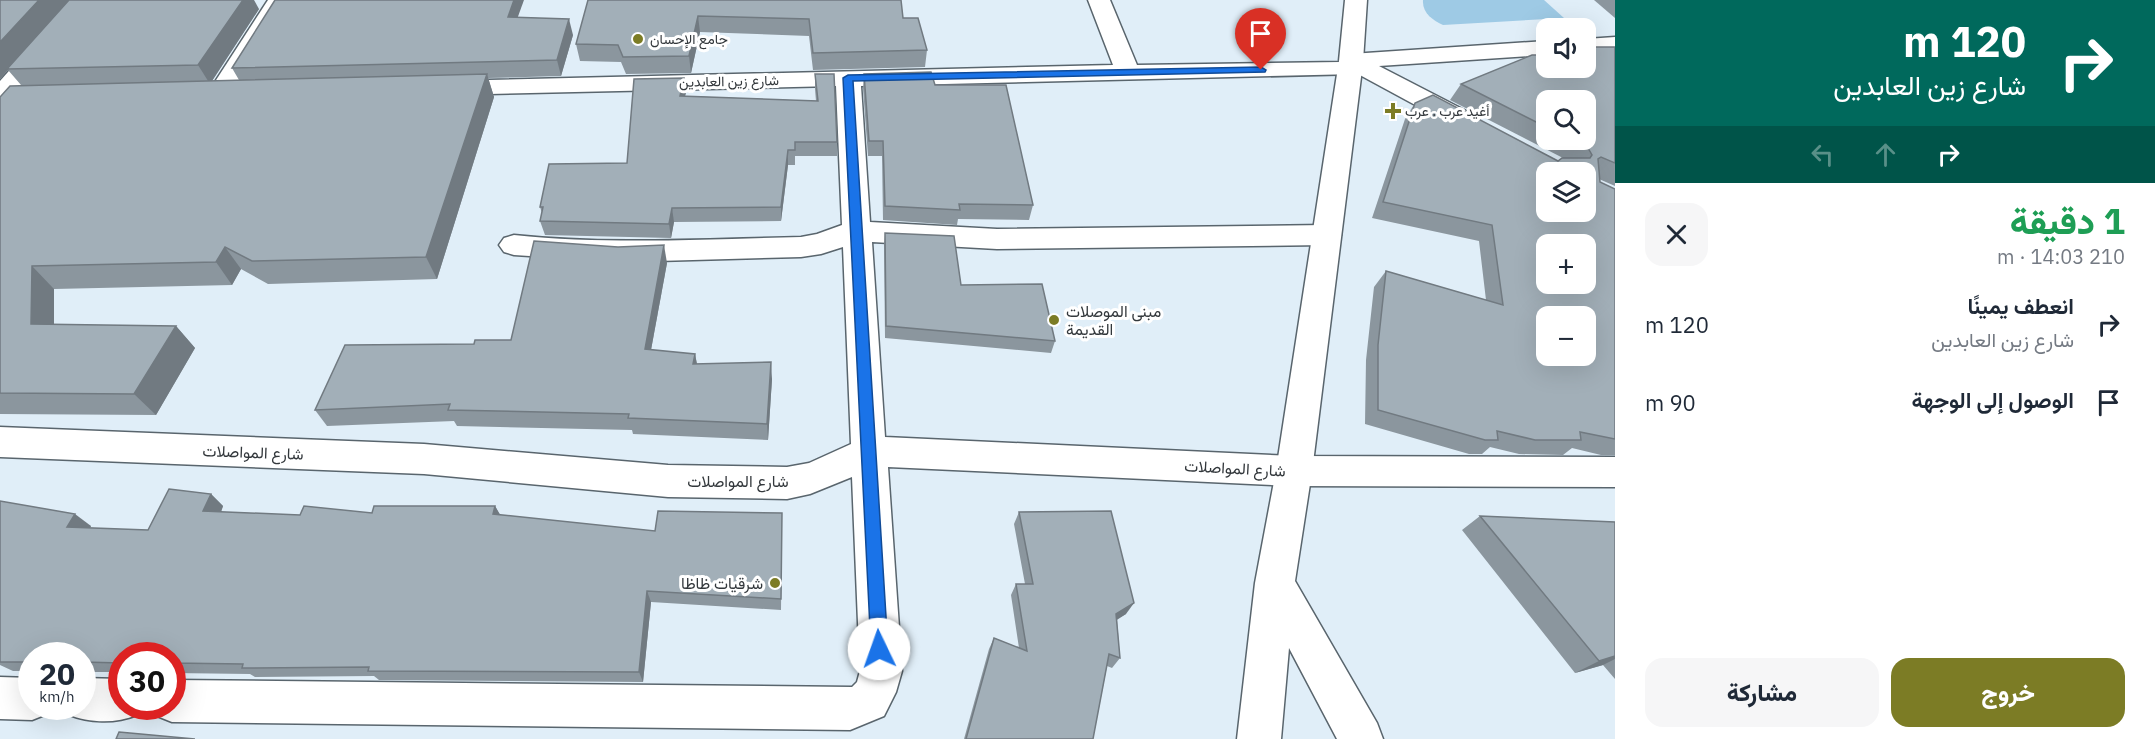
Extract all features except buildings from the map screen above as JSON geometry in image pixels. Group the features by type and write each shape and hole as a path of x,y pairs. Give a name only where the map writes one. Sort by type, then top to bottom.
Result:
{"street":[{"path":"0,97 84,0"},
{"path":"219,94 279,0"},
{"path":"1099,0 1128,72"},
{"path":"1258,739 1275,583 1294,471 1351,65 1356,0"},
{"path":"1596,45 1615,44"},
{"name":"شارع زين العابدين","path":"421,89 1351,65 1536,49"},
{"path":"1351,65 1478,128"},
{"path":"186,701 850,709 864,706 875,695 880,671 870,451 848,78"},
{"path":"0,97 33,98"},
{"path":"514,245 540,249 675,253 801,247 821,244 856,231 997,238 1326,235"},
{"name":"شارع المواصلات","path":"0,442 424,459 668,481 787,483 831,470 870,451 1294,471 1615,472"},
{"path":"1275,583 1361,739"},
{"path":"0,698 18,699"}],"shaded area":[{"path":"1423,0 1544,0 1564,18 1443,25 1426,12"}],"place":[{"name":"جامع الإحسان","path":"638,39"},
{"name":"أغيد عرب . عرب","path":"1393,111"},
{"name":"مبنى الموصلات القديمة","path":"1054,320"},
{"name":"شرقيات ظاظا","path":"775,583"}],"route":[{"path":"879,649 848,78 1261,70"}]}
